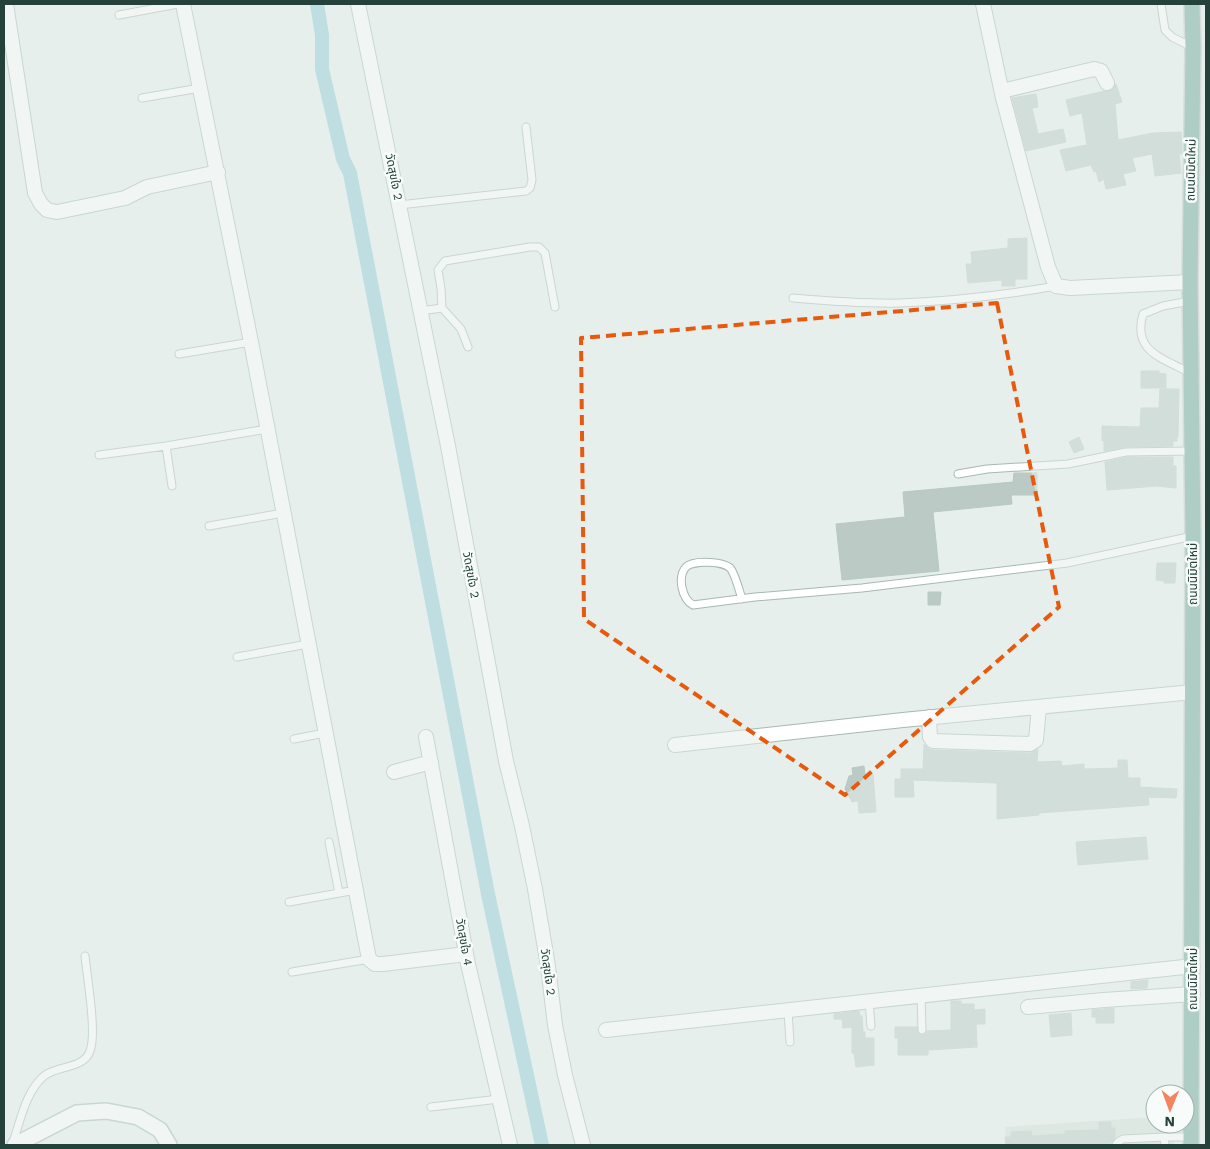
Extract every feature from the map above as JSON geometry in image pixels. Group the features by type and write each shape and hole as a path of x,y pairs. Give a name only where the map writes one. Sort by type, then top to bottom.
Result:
{"main road":[{"name":"ถนนนิมิตใหม่","path":"1191,1141 1193,994 1193,692 1190,451 1192,4"}],"street":[{"path":"6,4 6,23 35,193 47,210 57,212 98,205 125,198 147,187 218,172"},
{"path":"183,4 252,342 283,514 369,959 375,964 383,964 466,954"},
{"name":"วัดสุขใจ 2","path":"358,4 448,446 506,761 535,889 548,966 555,1025 583,1145"},
{"path":"983,4 1002,91 1048,268 1056,286 1070,288 1190,282"},
{"path":"1002,91 1094,69 1101,71 1107,83"},
{"path":"675,745 929,717 1193,692"},
{"path":"929,717 930,737 933,741 1030,744 1036,740 1039,707"},
{"name":"วัดสุขใจ 4","path":"426,737 466,954 510,1145"},
{"path":"394,772 431,762"},
{"path":"606,1030 1193,966"},
{"path":"1028,1007 1095,1000 1193,994"},
{"path":"14,1145 36,1139 77,1113 106,1111 138,1116 160,1130 169,1145"}],"lane":[{"path":"119,15 178,4"},
{"path":"1161,4 1164,30 1172,37 1193,48"},
{"path":"142,98 200,88"},
{"path":"399,205 526,191 530,188 532,180 526,127"},
{"path":"468,347 462,329 442,308 438,270 444,261 539,247 545,253 555,307"},
{"path":"793,298 839,302 900,303 1010,294 1056,286"},
{"path":"1190,301 1163,306 1144,314 1139,327 1143,340 1150,352 1190,372"},
{"path":"420,310 442,308"},
{"path":"179,354 252,342"},
{"path":"99,455 166,446 267,428"},
{"path":"166,446 172,486"},
{"path":"958,474 987,469 1068,464 1126,452 1190,451"},
{"path":"209,526 283,514"},
{"path":"742,599 731,569 725,565 716,563 691,564 685,568 682,575 684,596 693,605 862,588 1067,563 1192,536"},
{"path":"237,657 308,644"},
{"path":"294,739 326,734"},
{"path":"329,842 339,893"},
{"path":"289,902 356,890"},
{"path":"14,1145 30,1094 44,1076 57,1069 81,1062 90,1052 93,1030 85,956"},
{"path":"292,972 369,959"},
{"path":"921,996 922,1030"},
{"path":"869,1001 871,1026"},
{"path":"788,1011 790,1042"},
{"path":"431,1107 499,1100"},
{"path":"1164,1136 1165,1145"},
{"path":"1116,1145 1123,1139 1164,1136 1191,1141"}],"highlighted area":[{"path":"997,303 1059,607 845,795 584,619 581,338"}],"shaded area":[{"path":"1145,1118 1145,1134 1175,1134 1174,1145 1007,1145 1005,1127"}],"building":[{"path":"1116,84 1122,102 1115,104 1118,140 1153,133 1181,132 1182,154 1179,154 1181,173 1155,176 1152,154 1132,158 1136,171 1123,174 1126,185 1106,189 1104,179 1099,182 1096,171 1094,172 1091,165 1066,171 1060,150 1087,145 1082,113 1070,116 1066,100 1110,91"},
{"path":"1036,94 1038,107 1032,108 1038,134 1063,129 1066,142 1026,151 1012,98"},
{"path":"1027,238 1027,279 1015,279 1015,286 1002,286 1002,280 968,283 966,264 972,264 971,252 1008,248 1008,239"},
{"path":"1141,371 1159,371 1159,373 1166,374 1166,388 1141,388"},
{"path":"1160,389 1179,389 1178,437 1177,441 1173,441 1173,446 1126,447 1104,451 1102,426 1140,427 1141,408 1159,408"},
{"path":"1079,437 1084,449 1074,453 1069,442"},
{"path":"1127,457 1173,457 1173,466 1176,466 1176,488 1157,486 1107,490 1105,462"},
{"path":"1014,473 1037,473 1037,495 1011,495 1012,504 933,512 939,571 842,580 836,524 905,517 903,492 1013,482"},
{"path":"1157,563 1176,563 1175,583 1164,583 1164,581 1156,580"},
{"path":"928,592 941,592 940,605 928,605"},
{"path":"924,744 933,750 1030,753 1038,749 1037,762 1061,761 1062,766 1084,764 1084,769 1118,768 1118,760 1127,760 1128,778 1140,778 1140,787 1177,789 1176,798 1148,797 1149,805 1039,813 1039,815 997,819 997,783 913,780 914,797 895,797 895,779 901,779 901,769 923,769"},
{"path":"864,766 865,775 873,774 876,812 859,813 858,801 852,802 845,789 849,776 853,775 852,768"},
{"path":"1146,837 1148,859 1078,865 1076,842"},
{"path":"1148,980 1147,988 1131,989 1131,982"},
{"path":"951,1001 961,1001 961,1004 974,1004 974,1010 985,1009 985,1024 976,1024 977,1047 928,1050 928,1055 898,1055 898,1038 895,1038 895,1027 917,1027 918,1033 922,1035 927,1031 951,1030"},
{"path":"1114,1008 1114,1023 1096,1023 1096,1017 1092,1017 1092,1010"},
{"path":"859,1011 860,1016 862,1016 865,1038 874,1038 874,1065 856,1067 854,1053 852,1053 852,1027 843,1028 842,1019 834,1019 834,1014"},
{"path":"1071,1013 1072,1035 1051,1037 1049,1015"},
{"path":"1099,1122 1111,1122 1111,1128 1115,1128 1115,1137 1111,1143 1006,1145 1005,1137 1011,1137 1011,1132 1031,1131 1032,1136 1065,1134 1065,1131 1099,1130"}],"waterway":[{"path":"317,4 322,35 322,69 343,159 350,173 488,894 542,1145"}]}
